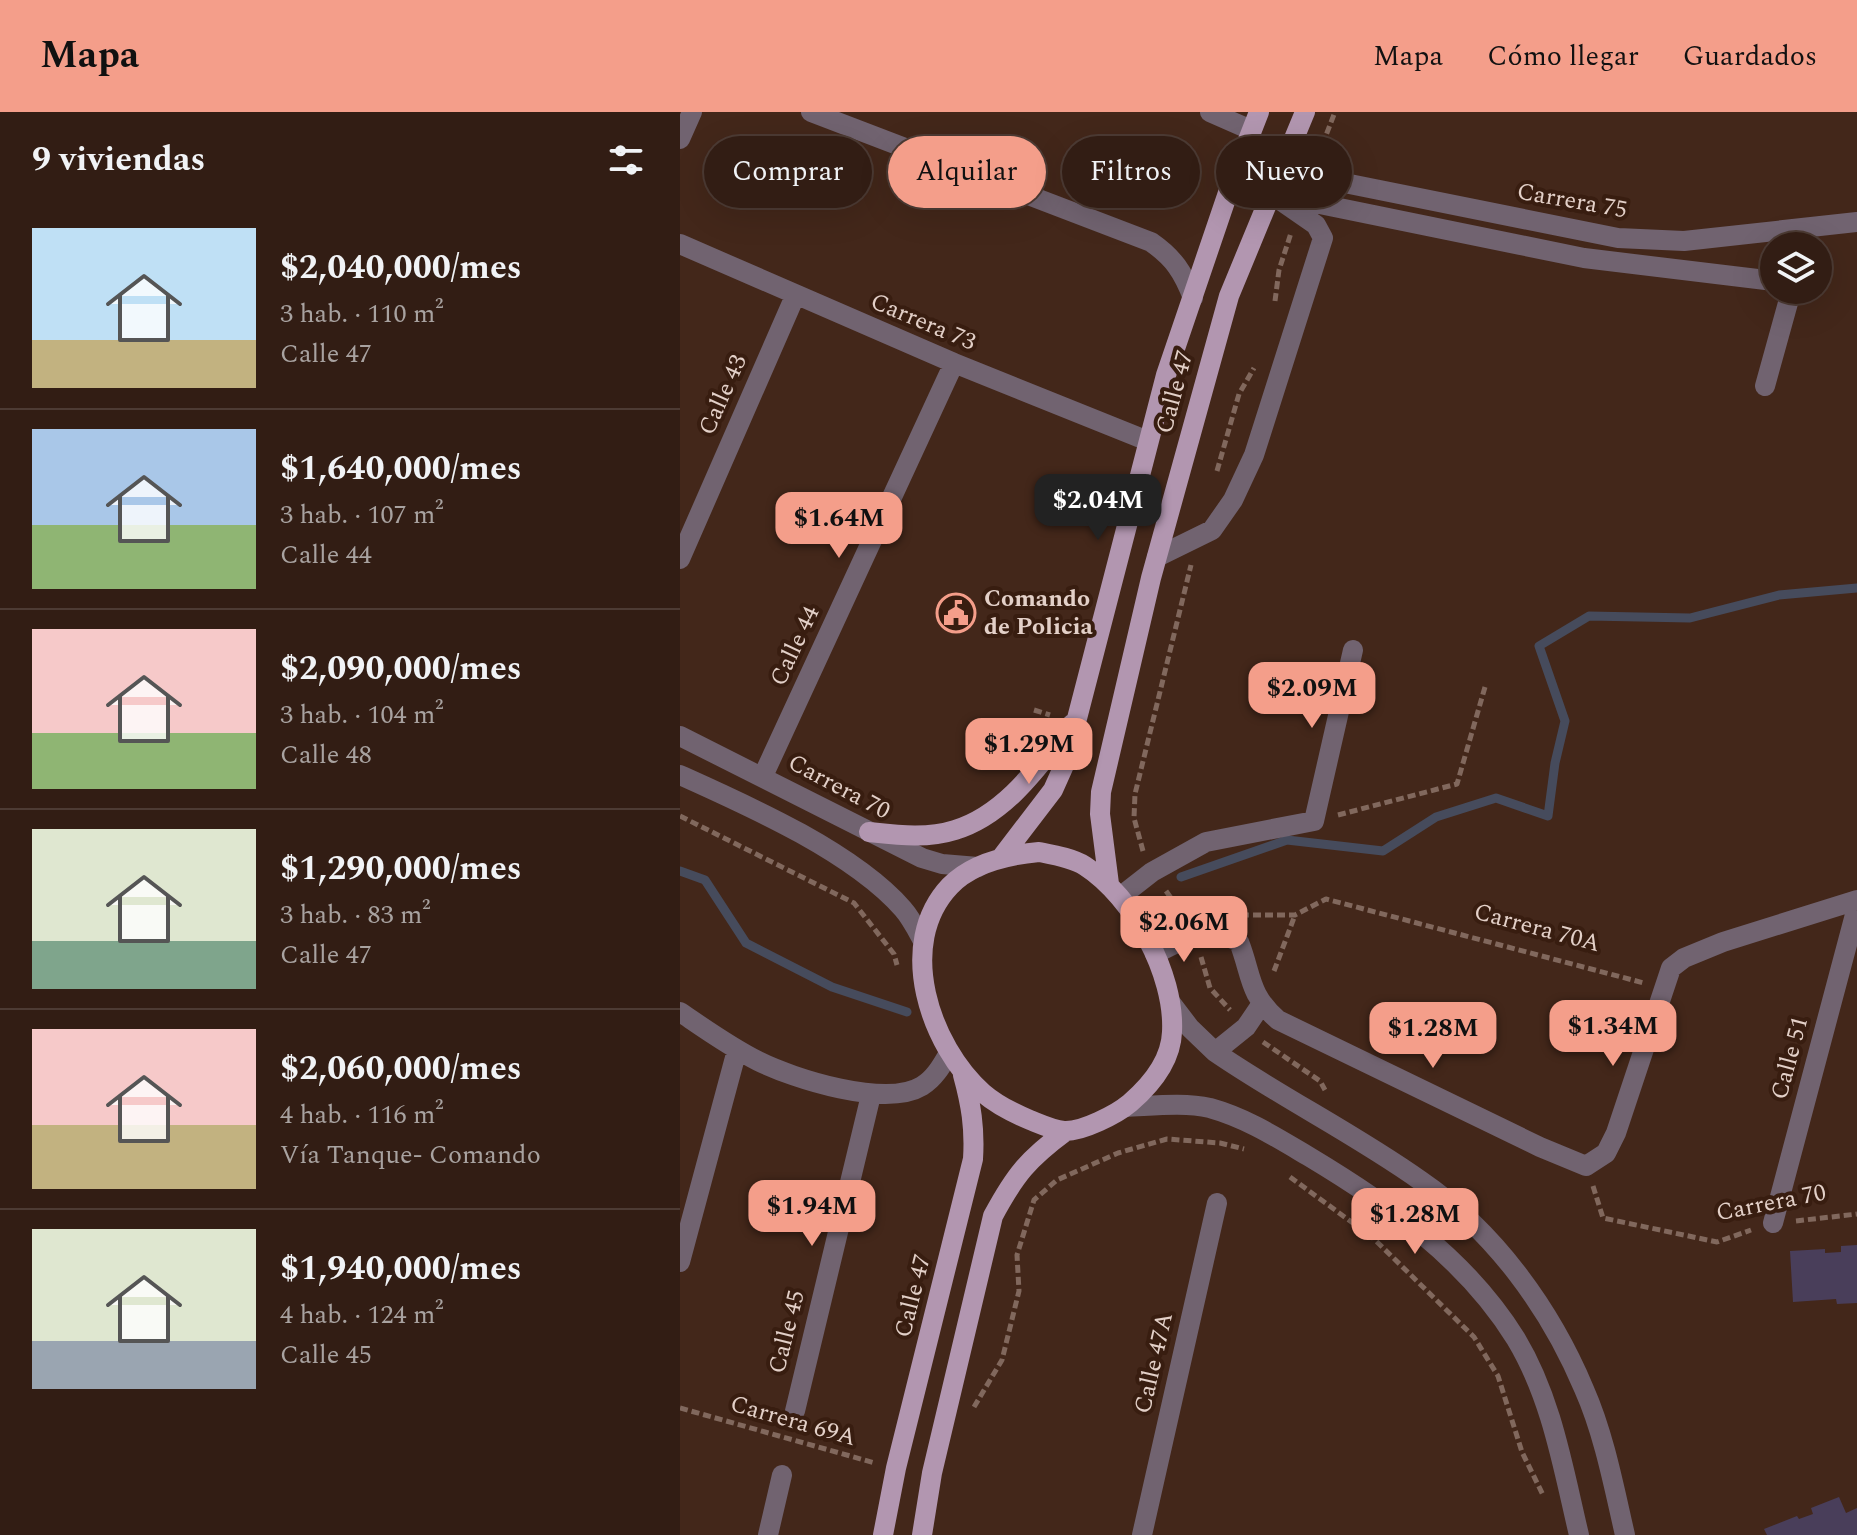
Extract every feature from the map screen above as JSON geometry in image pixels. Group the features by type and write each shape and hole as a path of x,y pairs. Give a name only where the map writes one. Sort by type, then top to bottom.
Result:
{"main road":[{"name":"Calle 47","path":"1295,136 1305,112"},
{"name":"Calle 47","path":"1001,858 1053,790 1066,761 1166,375 1255,121"},
{"name":"Calle 47","path":"1114,890 1100,814 1101,792 1157,557 1229,296 1265,208"},
{"path":"869,832 915,836 955,830 991,812 1016,792 1075,721"},
{"path":"922,1535 932,1473 993,1216 1019,1171 1035,1154 1066,1131 1098,1122 1125,1107 1145,1090 1159,1072 1173,1033 1167,985 1155,954 1114,890 1082,864 1060,857 1039,852 1001,858 978,867 951,884 936,904 923,941 924,973 931,1012 955,1061 982,1092 1000,1106 1041,1125 1066,1131"},
{"name":"Calle 47","path":"883,1535 896,1468 973,1159 975,1132 972,1108 955,1061"}],"street":[{"path":"680,139 692,112"},
{"path":"811,112 1151,242 1170,255 1183,272 1193,298"},
{"path":"1210,112 1255,121"},
{"name":"Carrera 75","path":"1352,184 1618,238 1684,241 1857,222"},
{"path":"1157,557 1212,530 1233,500 1254,455 1323,238 1316,225 1293,208"},
{"path":"1339,208 1584,258 1760,279"},
{"name":"Carrera 73","path":"680,244 954,363 1148,441"},
{"name":"Calle 43","path":"680,559 795,296"},
{"path":"1765,386 1788,304"},
{"name":"Calle 44","path":"763,776 954,363"},
{"path":"1114,890 1206,842 1314,821 1353,650"},
{"name":"Carrera 70","path":"680,736 922,858 942,864 978,867"},
{"path":"680,775 749,807 865,875 904,910 923,941"},
{"path":"1155,954 1193,935 1213,933 1239,942 1246,970 1261,1005 1278,1020 1540,1147 1586,1166 1606,1153 1616,1133 1671,968 1684,958 1723,942 1857,900"},
{"name":"Calle 51","path":"1773,1223 1857,907"},
{"path":"1171,1003 1190,1028 1215,1052 1425,1183 1479,1231 1528,1286 1563,1342 1586,1392 1625,1535"},
{"path":"1215,1052 1246,1027 1261,1005"},
{"path":"680,1012 737,1050 781,1072 871,1095 899,1094 924,1085 955,1061"},
{"path":"680,1262 737,1050"},
{"name":"Calle 45","path":"795,1411 871,1095"},
{"path":"1125,1107 1206,1107 1237,1116 1367,1192 1421,1231 1474,1284 1516,1339 1547,1403 1579,1535"},
{"name":"Calle 47A","path":"1142,1535 1217,1203"},
{"path":"768,1535 782,1475"}],"path":[{"path":"1326,136 1335,112"},
{"path":"1275,302 1279,270 1298,211"},
{"path":"1215,480 1239,394 1257,363"},
{"path":"1199,537 1135,794 1134,818 1152,872 1184,916 1193,935 1210,988 1269,1048 1320,1081 1325,1090"},
{"path":"1314,821 1457,784 1485,687"},
{"path":"680,816 854,903 894,954 899,970"},
{"name":"Carrera 70A","path":"1231,915 1295,915 1326,899 1662,988"},
{"path":"1261,1005 1295,915"},
{"path":"969,1416 1002,1360 1019,1291 1017,1255 1034,1200 1057,1180 1118,1153 1167,1139 1220,1143 1247,1150"},
{"name":"Carrera 70","path":"1586,1166 1603,1218 1717,1242 1773,1223 1857,1214"},
{"path":"1281,1169 1372,1237 1474,1337 1498,1376 1522,1452 1543,1494 1546,1508"},
{"name":"Carrera 69A","path":"680,1408 896,1468"},
{"name":"Calle 45","path":"782,1475 795,1411"}],"building":[{"path":"1857,1245 1857,1303 1837,1304 1836,1299 1793,1302 1790,1251 1825,1249 1825,1253 1841,1252 1841,1246"},
{"path":"1839,1497 1846,1513 1857,1508 1857,1535 1767,1535 1764,1529 1797,1516 1799,1519 1813,1514 1811,1508"}],"waterway":[{"path":"1181,877 1287,840 1383,851 1436,817 1496,798 1548,816 1555,763 1565,721 1539,646 1589,616 1690,618 1779,595 1857,588"},
{"path":"680,871 705,880 746,943 832,987 907,1012"}],"place":[{"name":"Comando de Policia","path":"956,613"}]}
